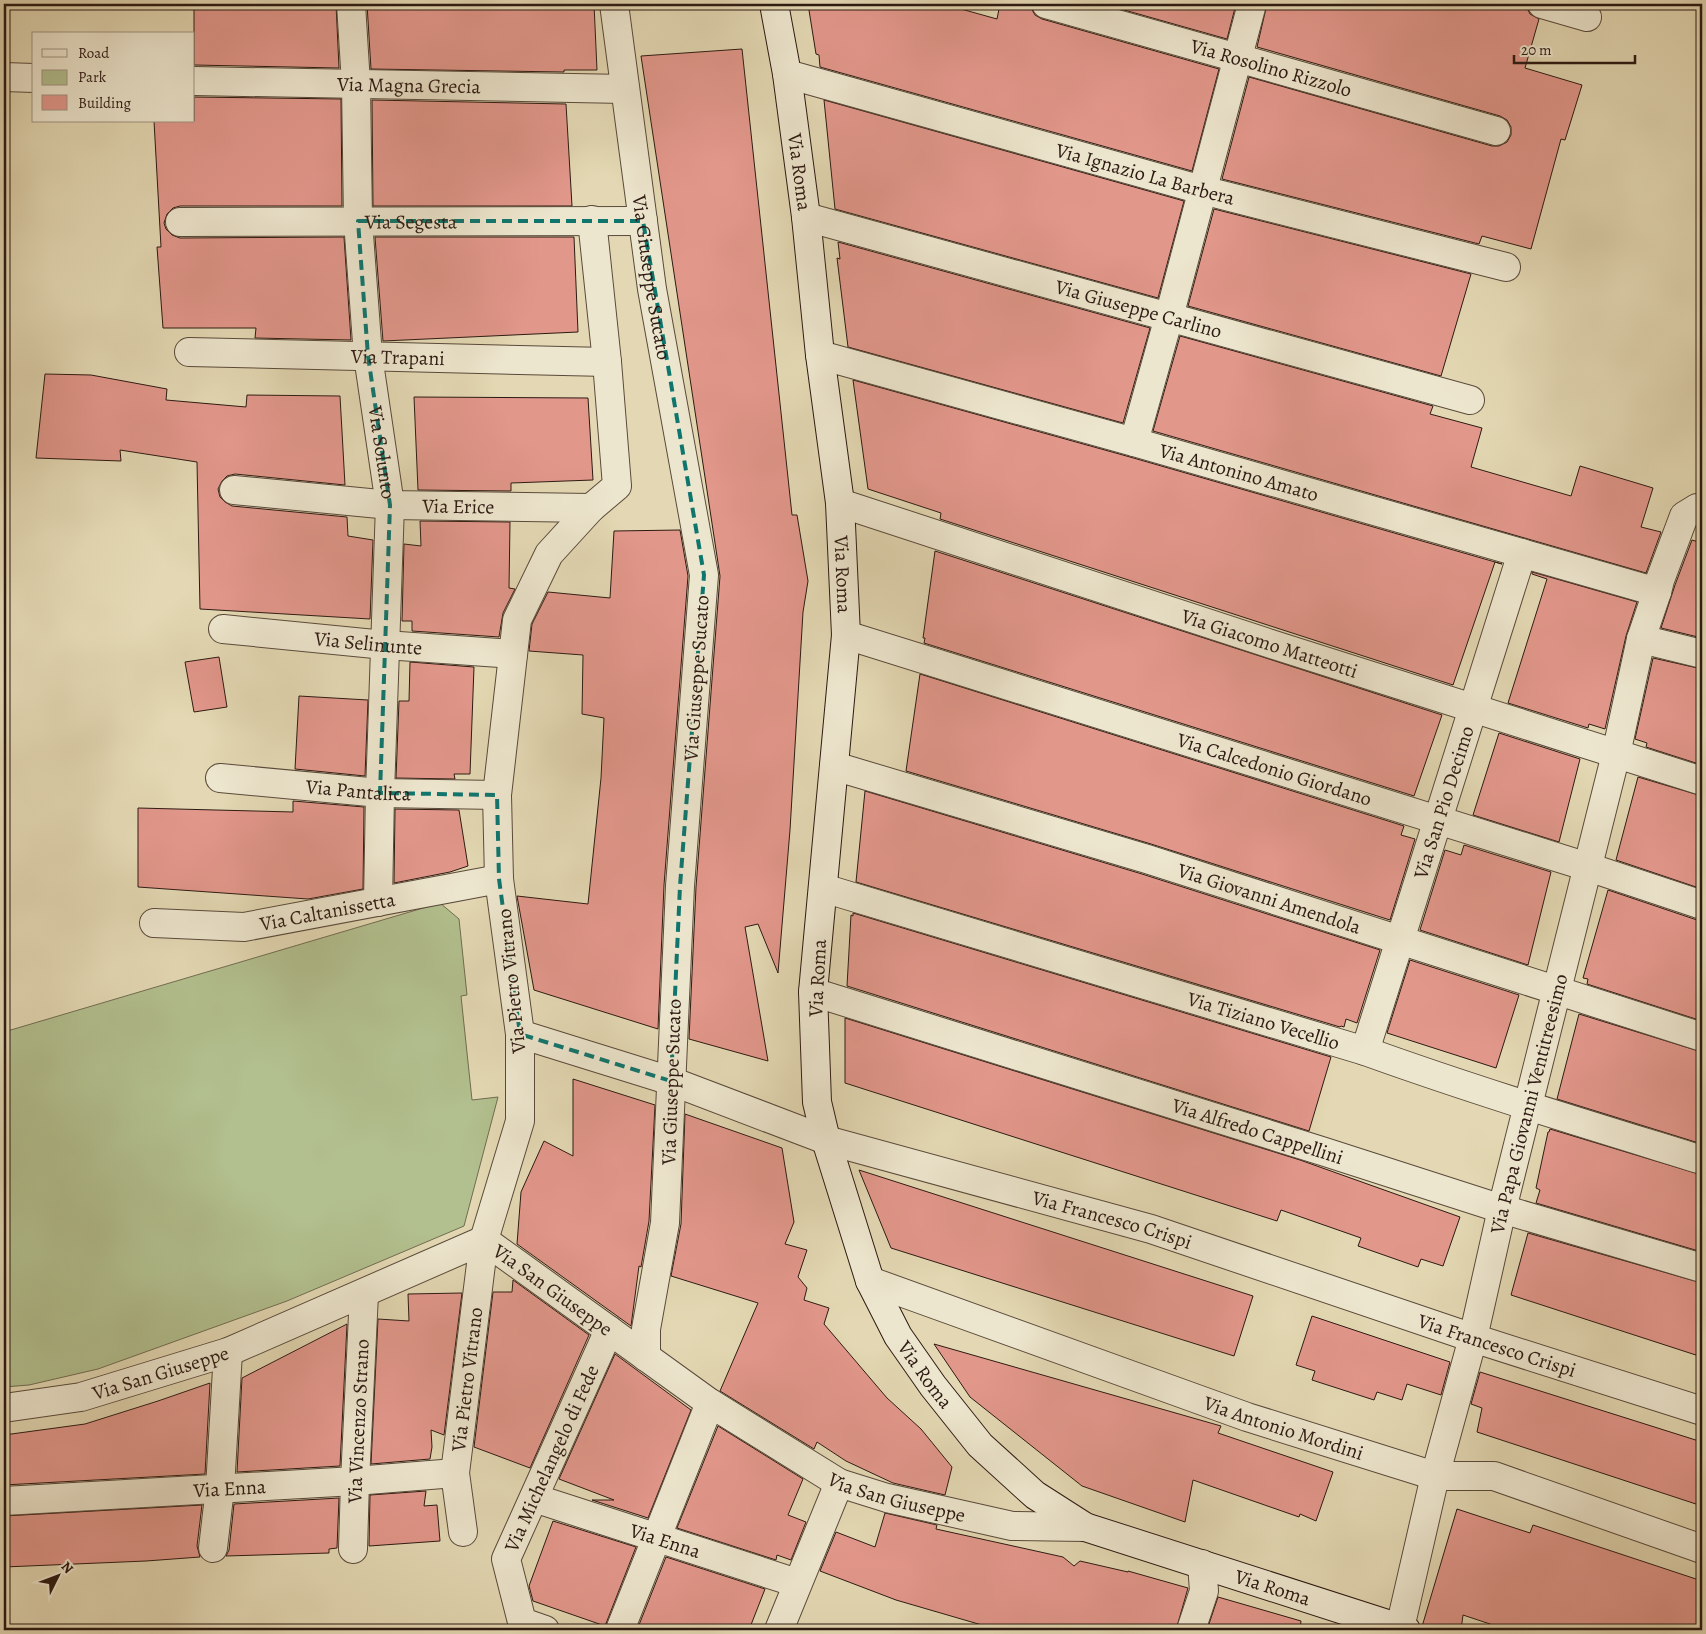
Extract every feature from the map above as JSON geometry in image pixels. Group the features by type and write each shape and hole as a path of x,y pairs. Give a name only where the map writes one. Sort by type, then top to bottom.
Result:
{"street":[{"name":"Via Solunto","path":"351,4 356,84 358,221 368,356 390,505 378,902"},
{"name":"Via Giuseppe Sucato","path":"614,4 652,289 704,575 680,886 665,1223 646,1329 646,1357"},
{"name":"Via Roma","path":"774,4 787,74 806,217 820,355 840,503 846,634 813,992 817,1102 826,1140 870,1281 898,1336 933,1386 980,1445 1035,1495 1085,1527 1401,1630"},
{"name":"Via Rosolino Rizzolo","path":"1046,4 1496,131"},
{"path":"1134,442 1170,317 1252,4"},
{"path":"1542,4 1587,16"},
{"name":"Via Ignazio La Barbera","path":"787,74 1202,190 1506,267"},
{"path":"4,77 32,78"},
{"name":"Via Magna Grecia","path":"195,81 625,89"},
{"name":"Via Giuseppe Carlino","path":"806,217 1470,400"},
{"path":"591,508 617,486 607,362 592,220"},
{"name":"Via Segesta","path":"180,222 643,221"},
{"name":"Via Trapani","path":"189,352 607,362"},
{"name":"Via Antonino Amato","path":"820,355 1134,442 1522,553 1659,586"},
{"name":"Via Erice","path":"234,490 390,505 591,508"},
{"name":"Via Giacomo Matteotti","path":"840,503 1702,782"},
{"name":"Via Pietro Vitrano","path":"463,1532 455,1474 484,1240 520,1121 520,1034 499,879 497,795 517,620 549,554 591,508"},
{"name":"Via Papa Giovanni Ventitreesimo","path":"1401,1630 1435,1476 1473,1338 1502,1209 1616,754 1641,639 1684,516 1697,508 1702,509"},
{"name":"Via San Pio Decimo","path":"1364,1051 1522,553"},
{"name":"Via Selinunte","path":"223,629 385,645 513,654"},
{"name":"Via Calcedonio Giordano","path":"846,634 1588,866 1702,905"},
{"path":"1641,639 1702,654"},
{"name":"Via Giovanni Amendola","path":"834,766 1147,859 1702,1038"},
{"name":"Via Pantalica","path":"220,778 380,793 497,795"},
{"name":"Via Caltanissetta","path":"154,923 244,927 499,879"},
{"name":"Via Tiziano Vecellio","path":"823,888 1364,1051 1528,1106 1702,1160"},
{"name":"Via Alfredo Cappellini","path":"813,992 1502,1209 1702,1268"},
{"name":"Via Francesco Crispi","path":"520,1034 671,1082 826,1140 1151,1229 1473,1338 1702,1411"},
{"name":"Via San Giuseppe","path":"4,1408 81,1397 228,1352 484,1240 710,1403 839,1483 887,1498 1012,1526 1085,1527"},
{"name":"Via Antonio Mordini","path":"870,1281 1247,1416 1435,1476 1494,1476 1702,1550"},
{"name":"Via Vincenzo Strano","path":"353,1549 364,1294"},
{"name":"Via Michelangelo di Fede","path":"545,1630 522,1622 506,1559 609,1330"},
{"path":"212,1548 220,1488 228,1352"},
{"path":"620,1630 710,1403"},
{"name":"Via Enna","path":"4,1502 455,1474"},
{"path":"779,1630 839,1483"},
{"name":"Via Enna","path":"534,1498 797,1583"},
{"path":"1191,1630 1204,1591 1202,1564"}],"highlighted area":[{"path":"358,221 643,221 704,575 680,886 671,1081 520,1034 499,879 497,795 380,793 390,505 368,356"}],"green space":[{"path":"440,903 459,919 467,995 461,996 472,1100 498,1097 464,1226 287,1301 98,1369 29,1385 4,1387 4,1032"}],"building":[{"path":"194,4 336,4 339,68 195,65"},
{"path":"367,4 594,4 597,70 564,70 564,72 371,69"},
{"path":"808,4 943,4 997,19 1000,4 1031,4 1035,15 1042,19 1219,69 1192,171 820,67"},
{"path":"1103,4 1236,4 1227,39"},
{"path":"1267,4 1527,4 1530,14 1539,19 1525,68 1582,85 1565,140 1561,139 1531,249 1482,236 1479,244 1222,179 1249,77 1492,146 1499,146 1507,142 1511,135 1511,127 1507,120 1500,116 1257,47"},
{"path":"742,49 792,515 797,515 808,581 803,612 790,830 778,973 758,924 745,927 768,1061 689,1039 696,887 720,576 641,56"},
{"path":"195,97 341,99 342,206 180,206 173,208 167,214 164,223 166,229 172,235 180,238 344,237 351,340 255,338 256,328 163,328 157,247 161,247 154,122 195,122"},
{"path":"372,100 566,104 572,206 373,206"},
{"path":"824,100 1184,201 1158,298 835,209"},
{"path":"1214,209 1471,274 1441,376 1188,306"},
{"path":"375,237 574,237 578,332 383,341"},
{"path":"838,242 1150,328 1123,423 848,347 837,258 840,259"},
{"path":"1180,336 1433,406 1430,414 1482,428 1471,467 1571,496 1580,466 1653,488 1641,527 1661,532 1646,573 1153,431"},
{"path":"45,374 91,375 167,389 166,400 246,407 247,395 340,396 345,485 235,474 227,476 218,489 220,497 232,506 347,517 348,536 373,540 370,619 200,609 197,462 120,450 121,461 36,458"},
{"path":"853,380 1130,457 1502,564 1495,562 1453,685 940,519 941,513 868,489"},
{"path":"414,397 588,398 593,480 511,483 511,491 418,490"},
{"path":"420,521 510,522 509,588 515,589 503,613 499,637 412,631 412,621 402,621 404,544 421,546"},
{"path":"680,530 688,576 664,885 658,1029 534,990 517,896 588,904 601,778 604,718 582,714 583,655 529,651 532,624 548,592 610,598 614,531"},
{"path":"1692,540 1702,543 1702,638 1661,628"},
{"path":"935,551 1442,715 1414,796 924,643 925,638 923,638"},
{"path":"1532,572 1637,602 1626,636 1605,729 1589,724 1588,728 1508,703 1547,579 1532,574"},
{"path":"219,657 227,707 194,712 185,662"},
{"path":"1653,658 1702,669 1702,765 1646,747 1647,743 1635,739"},
{"path":"410,662 474,667 470,774 454,774 455,779 396,778 399,701 409,701"},
{"path":"920,674 1404,826 1401,835 1415,839 1390,920 1151,844 906,771"},
{"path":"299,696 368,700 365,776 295,769"},
{"path":"1499,733 1580,759 1559,842 1473,815"},
{"path":"1638,777 1702,796 1702,889 1616,860"},
{"path":"865,791 1142,874 1380,950 1357,1023 1346,1019 1344,1027 1340,1027 856,882"},
{"path":"293,801 364,807 363,889 308,899 138,887 138,808 293,812"},
{"path":"395,809 459,810 468,866 450,872 394,883"},
{"path":"1464,845 1551,872 1528,965 1420,930 1445,850 1461,855"},
{"path":"1608,890 1697,920 1702,920 1702,1021 1587,984 1588,979 1583,978"},
{"path":"853,913 1331,1057 1309,1131 847,986 851,915 853,916"},
{"path":"1410,960 1519,995 1496,1068 1387,1033"},
{"path":"1579,1014 1702,1052 1702,1144 1557,1099"},
{"path":"845,1018 1300,1160 1460,1217 1443,1266 1421,1259 1418,1267 1358,1246 1361,1238 1281,1210 1277,1221 845,1083"},
{"path":"573,1079 655,1105 649,1221 641,1267 639,1266 631,1326 517,1244 521,1192 544,1141 573,1156"},
{"path":"685,1114 782,1148 794,1222 785,1244 807,1250 798,1277 807,1288 804,1300 829,1308 824,1324 887,1398 921,1429 952,1467 945,1495 893,1483 846,1461 817,1442 814,1449 720,1391 758,1303 671,1276 681,1224"},
{"path":"1550,1129 1702,1175 1702,1252 1536,1203 1540,1190 1536,1188"},
{"path":"859,1170 1253,1296 1234,1356 891,1248"},
{"path":"1528,1233 1702,1283 1702,1357 1511,1295"},
{"path":"513,1280 589,1335 530,1468 474,1447 493,1292 512,1292"},
{"path":"462,1293 444,1435 431,1430 432,1447 430,1459 371,1464 378,1319 409,1321 408,1294"},
{"path":"1312,1316 1450,1362 1441,1395 1407,1384 1402,1400 1377,1392 1374,1400 1312,1380 1315,1371 1296,1365"},
{"path":"347,1324 340,1466 237,1472 242,1378"},
{"path":"934,1344 1221,1426 1218,1433 1333,1472 1316,1521 1300,1514 1299,1517 1193,1480 1185,1522 1082,1486 970,1397"},
{"path":"615,1354 691,1410 648,1518 592,1500 614,1500 559,1479"},
{"path":"1480,1372 1702,1442 1702,1506 1477,1432 1482,1408 1471,1404"},
{"path":"210,1383 205,1474 4,1485 4,1435 85,1424"},
{"path":"718,1426 803,1479 788,1515 806,1522 791,1560 777,1555 776,1560 677,1528"},
{"path":"426,1491 424,1506 437,1505 440,1541 369,1546 370,1495"},
{"path":"339,1498 337,1548 329,1549 329,1553 226,1556 229,1550 234,1504"},
{"path":"202,1505 197,1546 200,1557 4,1567 4,1516"},
{"path":"1457,1509 1530,1533 1533,1525 1702,1581 1702,1630 1508,1630 1463,1615 1461,1630 1421,1630"},
{"path":"885,1513 937,1525 936,1529 1063,1557 1074,1566 1080,1561 1128,1571 1188,1588 1176,1630 999,1630 896,1600 820,1571 836,1532 875,1547"},
{"path":"553,1521 636,1547 605,1626 533,1601 529,1586"},
{"path":"666,1557 765,1589 749,1630 637,1630"},
{"path":"1218,1597 1301,1621 1300,1630 1207,1630"}]}
